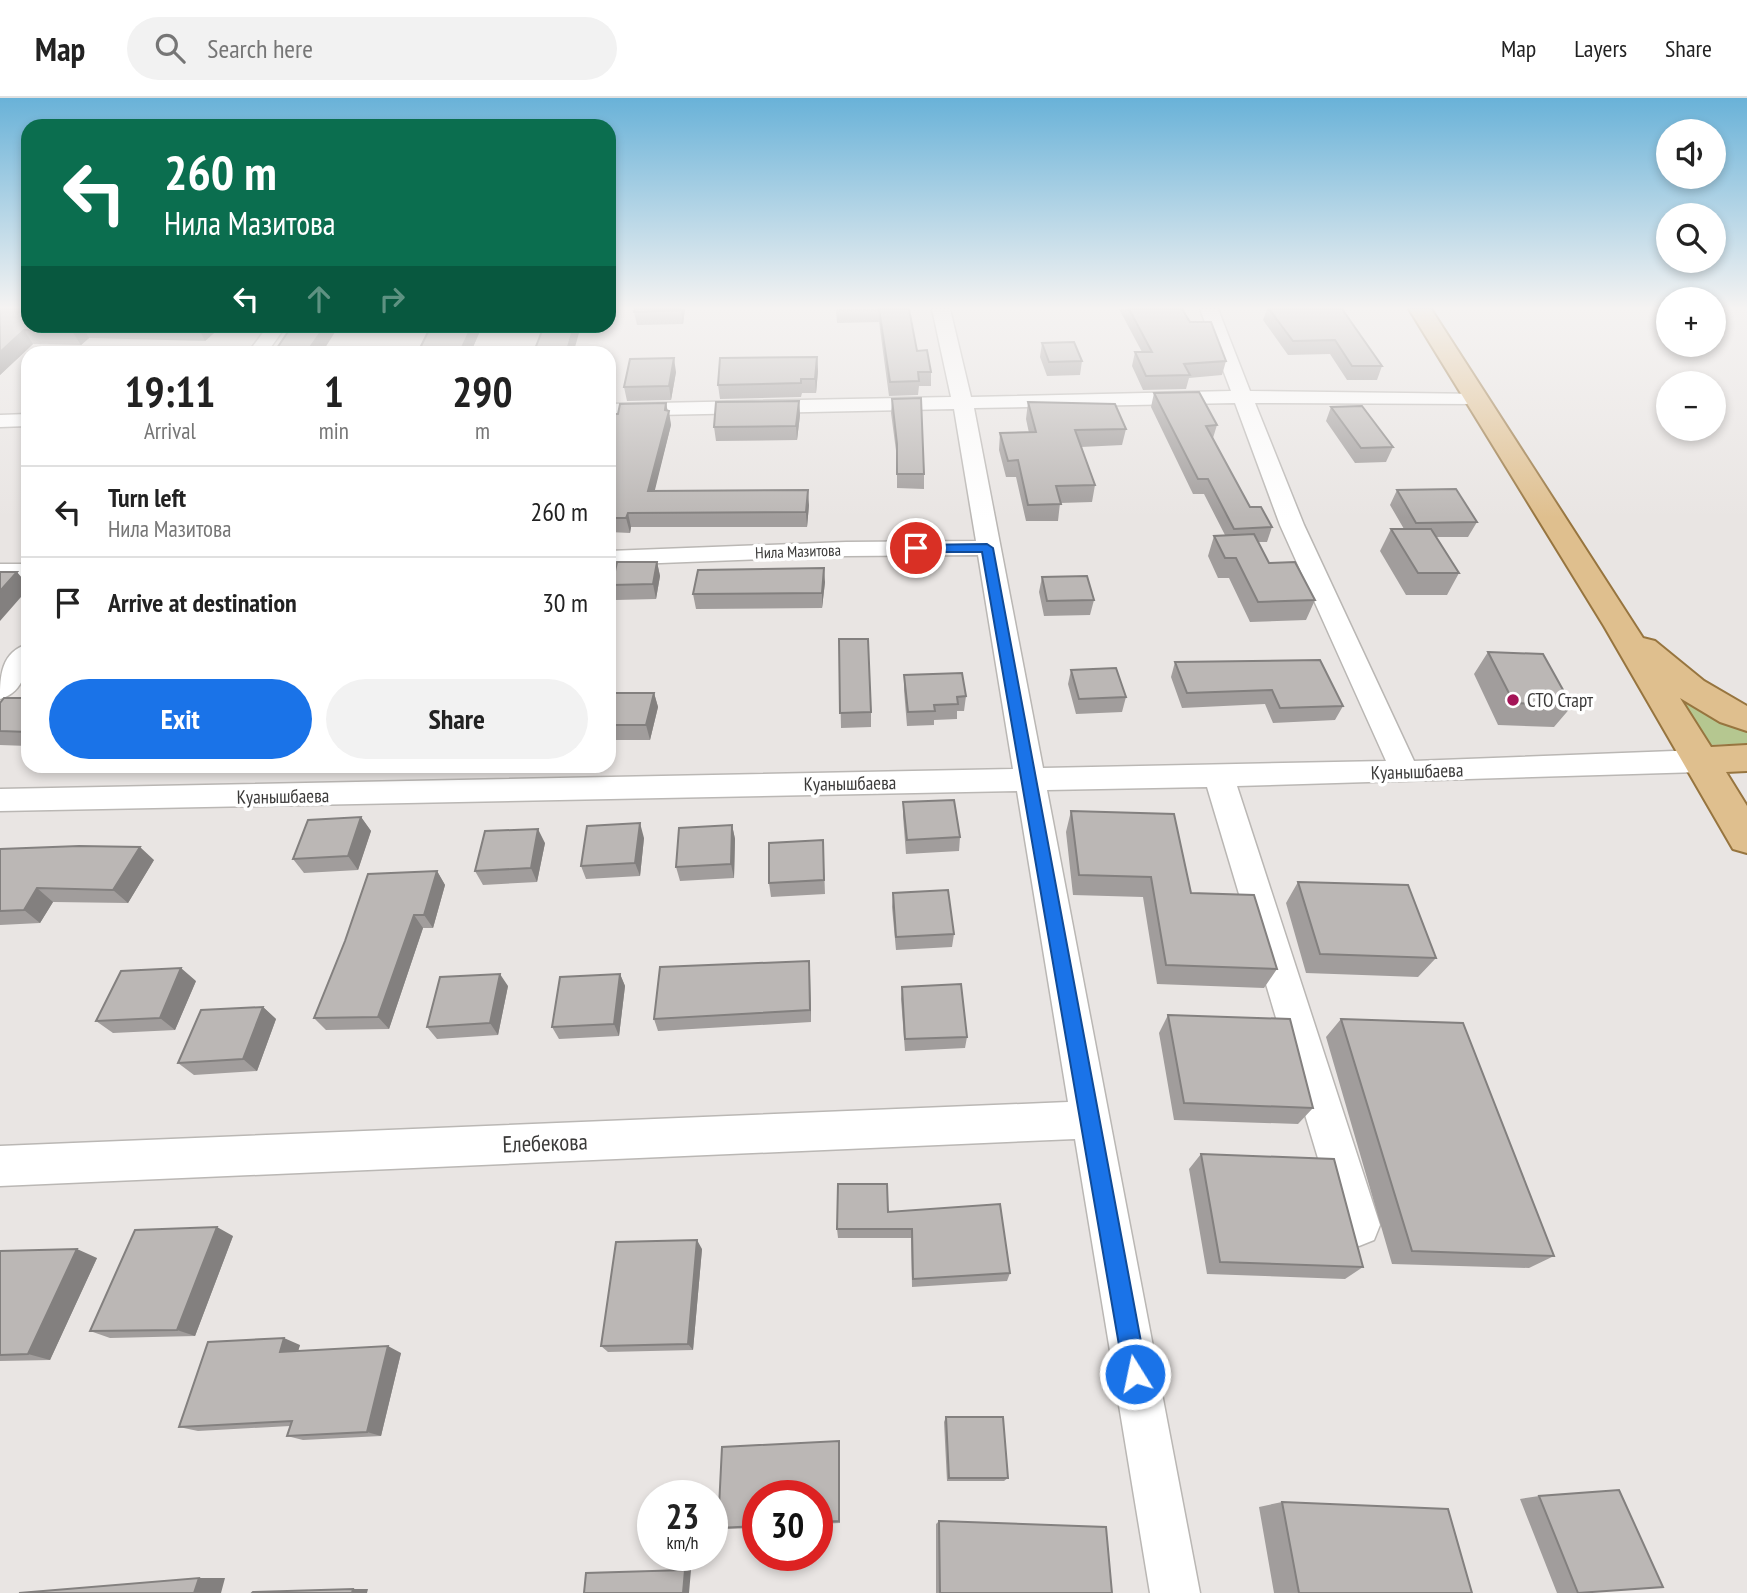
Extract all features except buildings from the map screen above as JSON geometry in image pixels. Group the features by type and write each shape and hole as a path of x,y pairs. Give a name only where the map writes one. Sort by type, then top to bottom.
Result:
{"main road":[{"path":"1464,379 1620,626 1747,838"},
{"path":"1620,626 1675,678 1734,715 1747,719"},
{"path":"1700,761 1747,758"}],"street":[{"path":"956,379 963,404 1175,1593"},
{"path":"1235,379 1292,525 1405,772"},
{"path":"616,410 1242,397 1476,398"},
{"path":"0,421 21,420"},
{"name":"Нила Мазитова","path":"616,558 846,549 987,548"},
{"path":"0,571 21,571"},
{"path":"0,690 21,662"},
{"name":"Куанышбаева","path":"0,800 1405,772 1700,761"},
{"path":"1219,776 1359,1225"},
{"name":"Елебекова","path":"0,1166 1090,1120"}],"green space":[{"path":"1669,683 1747,728 1747,744 1709,745"}],"place":[{"name":"СТО Старт","path":"1513,700"}],"route":[{"path":"916,548 987,548 1135,1374"}]}
